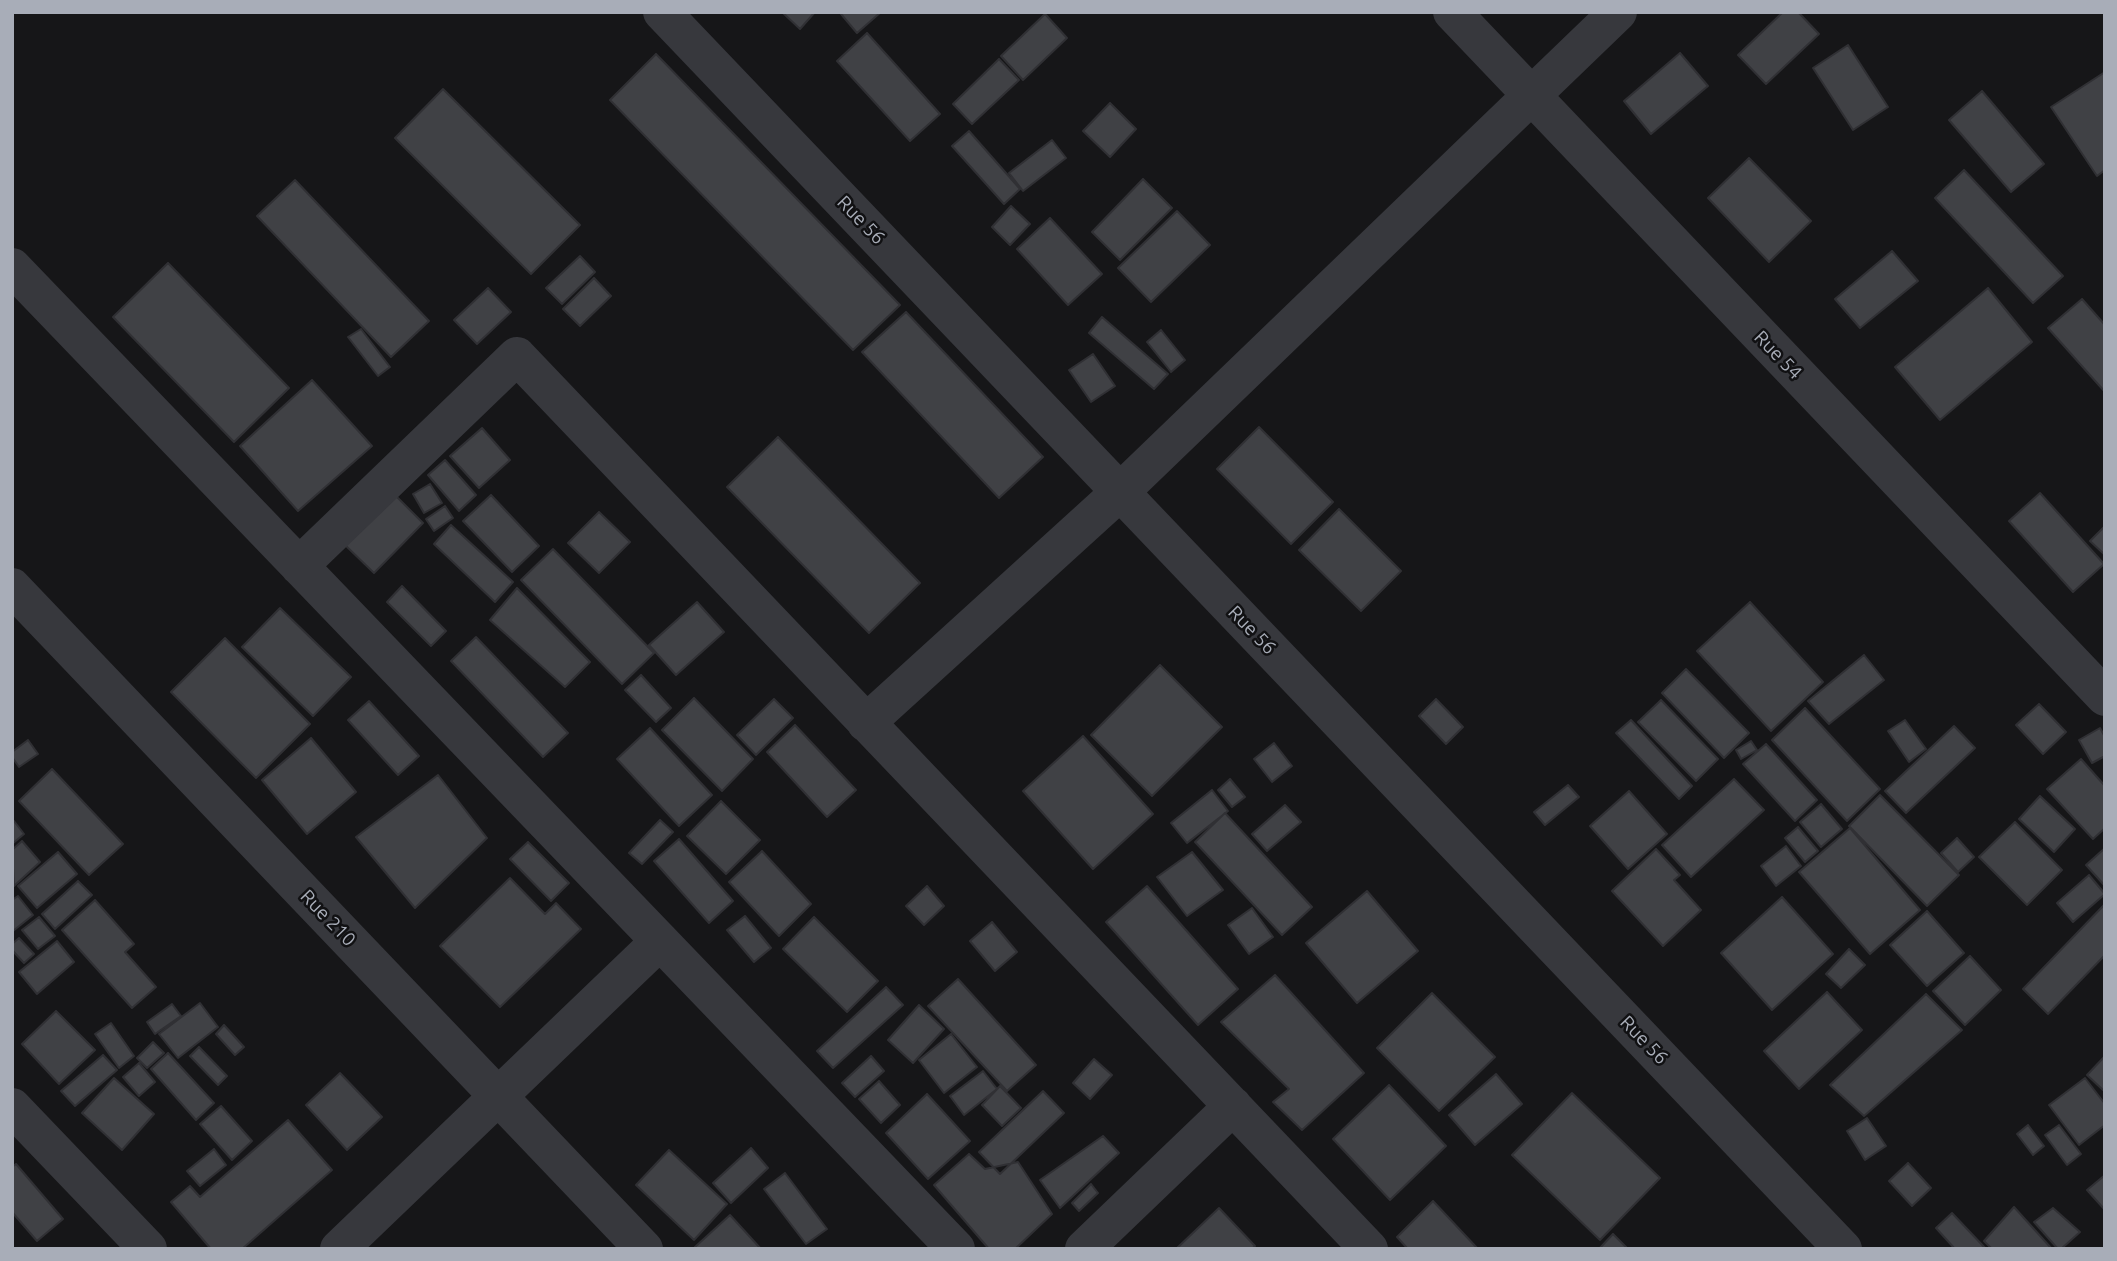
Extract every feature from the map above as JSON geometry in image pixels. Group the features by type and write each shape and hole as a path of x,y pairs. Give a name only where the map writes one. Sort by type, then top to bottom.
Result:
{"street":[{"name":"Rue 56","path":"662,12 1843,1249"},
{"name":"Rue 54","path":"1452,12 2105,697"},
{"path":"866,723 1120,492 1618,12"},
{"path":"12,267 956,1249"},
{"path":"299,566 517,356 1369,1249"},
{"name":"Rue 210","path":"12,587 644,1249"},
{"path":"339,1249 660,941"},
{"path":"1084,1249 1233,1106"},
{"path":"12,1107 148,1249"}],"building":[{"path":"782,12 815,12 800,29"},
{"path":"881,12 857,33 841,14"},
{"path":"1783,12 1798,12 1819,34 1766,84 1738,55"},
{"path":"1045,14 1067,38 1023,80 1001,56"},
{"path":"867,33 940,114 910,141 837,61"},
{"path":"1848,45 1888,107 1853,130 1813,68"},
{"path":"1680,53 1708,86 1651,134 1624,101"},
{"path":"656,54 900,305 853,350 610,100"},
{"path":"999,59 1019,80 972,124 953,104"},
{"path":"2105,72 2105,170 2097,176 2051,107"},
{"path":"443,89 580,225 531,274 395,138"},
{"path":"1982,91 2044,164 2011,192 1949,120"},
{"path":"1110,103 1136,129 1110,157 1083,131"},
{"path":"969,131 1020,189 1004,204 952,146"},
{"path":"1052,140 1066,158 1023,191 1009,173"},
{"path":"1749,158 1811,221 1769,262 1708,198"},
{"path":"1964,170 2063,276 2033,303 1935,198"},
{"path":"1143,179 1172,208 1120,260 1092,232"},
{"path":"295,180 429,321 391,357 257,216"},
{"path":"1011,206 1030,224 1010,245 992,227"},
{"path":"1177,211 1210,245 1151,302 1118,268"},
{"path":"1050,218 1102,274 1068,305 1017,249"},
{"path":"1892,251 1918,281 1860,328 1835,299"},
{"path":"580,256 595,272 562,304 546,288"},
{"path":"168,263 289,388 234,442 113,317"},
{"path":"594,278 611,296 580,326 563,309"},
{"path":"488,288 511,312 477,344 454,320"},
{"path":"1988,288 2032,342 1940,420 1895,367"},
{"path":"2082,299 2105,325 2105,392 2048,328"},
{"path":"906,312 1043,457 999,498 862,352"},
{"path":"1102,317 1168,374 1154,389 1089,333"},
{"path":"361,329 390,367 378,376 348,337"},
{"path":"1161,330 1185,360 1171,372 1147,342"},
{"path":"1093,354 1115,386 1091,402 1069,370"},
{"path":"312,380 372,446 298,511 240,446"},
{"path":"1259,427 1333,502 1291,544 1217,469"},
{"path":"482,428 510,460 479,488 450,456"},
{"path":"778,437 920,583 869,633 727,487"},
{"path":"445,460 476,495 459,511 428,475"},
{"path":"430,484 442,503 424,513 413,494"},
{"path":"2040,493 2104,564 2073,592 2009,521"},
{"path":"394,494 423,523 374,573 344,544"},
{"path":"491,495 539,546 512,572 463,521"},
{"path":"445,506 453,518 434,531 426,519"},
{"path":"1339,509 1401,571 1361,611 1299,550"},
{"path":"599,512 630,542 599,573 568,543"},
{"path":"451,525 513,582 495,602 434,544"},
{"path":"2105,526 2105,555 2090,541"},
{"path":"553,549 654,653 622,684 521,580"},
{"path":"402,586 446,631 431,646 387,602"},
{"path":"517,588 590,662 565,687 490,620"},
{"path":"697,602 724,632 676,675 649,645"},
{"path":"1750,602 1823,682 1771,731 1697,651"},
{"path":"280,608 351,677 313,716 242,647"},
{"path":"476,637 568,733 543,757 451,661"},
{"path":"225,638 310,724 256,778 171,692"},
{"path":"1864,655 1884,680 1829,724 1808,701"},
{"path":"1160,665 1222,727 1152,796 1091,735"},
{"path":"1686,669 1749,733 1724,758 1662,693"},
{"path":"641,675 671,708 656,722 625,690"},
{"path":"694,698 753,759 722,791 662,730"},
{"path":"774,699 793,718 756,755 737,735"},
{"path":"1436,699 1463,727 1446,744 1419,716"},
{"path":"1661,700 1718,759 1696,781 1638,722"},
{"path":"369,701 419,756 398,775 348,720"},
{"path":"2039,704 2066,732 2043,754 2016,725"},
{"path":"1805,708 1880,789 1847,821 1772,740"},
{"path":"1631,720 1692,786 1679,799 1616,733"},
{"path":"1905,720 1926,749 1909,762 1888,731"},
{"path":"795,725 856,790 827,817 767,752"},
{"path":"1954,726 1975,748 1906,813 1885,791"},
{"path":"650,728 712,795 679,826 617,759"},
{"path":"2100,728 2105,737 2105,756 2092,763 2079,740"},
{"path":"1083,736 1153,814 1093,869 1023,791"},
{"path":"311,738 356,792 307,834 262,780"},
{"path":"28,740 38,754 19,767 12,757 12,752"},
{"path":"1751,741 1757,750 1741,759 1736,750"},
{"path":"1274,743 1292,766 1272,782 1254,759"},
{"path":"1766,744 1817,800 1795,821 1743,764"},
{"path":"2081,759 2105,786 2105,828 2093,839 2047,789"},
{"path":"52,769 123,844 89,875 19,801"},
{"path":"438,775 487,838 415,908 356,837"},
{"path":"1230,779 1245,797 1232,807 1218,790"},
{"path":"1734,779 1764,810 1691,877 1662,845"},
{"path":"1568,785 1579,797 1545,825 1534,812"},
{"path":"1212,790 1228,811 1187,843 1171,823"},
{"path":"1629,791 1667,834 1628,869 1590,826"},
{"path":"1880,795 1959,875 1927,906 1849,826"},
{"path":"2040,796 2075,829 2054,852 2019,819"},
{"path":"721,801 760,840 726,874 687,836"},
{"path":"1821,804 1842,829 1821,847 1800,822"},
{"path":"1285,805 1301,822 1267,851 1252,834"},
{"path":"1225,813 1312,907 1282,935 1195,842"},
{"path":"660,820 673,832 642,864 629,853"},
{"path":"14,821 24,834 12,844 12,822"},
{"path":"2015,822 2062,870 2027,905 1979,857"},
{"path":"1798,827 1818,851 1805,862 1785,838"},
{"path":"1850,828 1920,910 1870,954 1799,872"},
{"path":"1957,838 1974,857 1958,872 1941,853"},
{"path":"679,839 733,901 709,923 654,861"},
{"path":"22,841 40,862 14,886 12,850"},
{"path":"528,842 569,883 551,901 510,859"},
{"path":"1786,846 1801,866 1776,886 1761,866"},
{"path":"2105,848 2105,886 2086,865"},
{"path":"1656,849 1680,875 1674,880 1701,910 1663,946 1612,891"},
{"path":"762,851 811,904 779,936 729,882"},
{"path":"58,852 77,874 37,908 18,886"},
{"path":"1192,852 1223,890 1187,916 1157,877"},
{"path":"2089,875 2105,894 2073,922 2057,903"},
{"path":"510,878 545,914 556,903 581,929 500,1007 440,946"},
{"path":"78,881 92,895 55,929 42,914"},
{"path":"927,886 944,906 924,925 906,906"},
{"path":"1147,886 1238,989 1198,1025 1106,922"},
{"path":"1367,891 1418,951 1357,1003 1306,943"},
{"path":"18,896 33,915 13,931 12,900"},
{"path":"1782,897 1833,954 1772,1010 1721,953"},
{"path":"95,900 134,944 125,952 156,987 132,1008 62,930"},
{"path":"2105,904 2105,955 2048,1014 2023,989"},
{"path":"1252,908 1273,937 1249,954 1228,925"},
{"path":"1927,911 1964,953 1927,986 1890,945"},
{"path":"745,916 771,948 754,962 727,930"},
{"path":"39,917 55,936 38,949 22,930"},
{"path":"814,917 878,981 847,1012 783,949"},
{"path":"992,922 1017,952 995,971 970,941"},
{"path":"19,938 34,954 24,963 12,950 12,944"},
{"path":"57,941 74,962 37,994 19,972"},
{"path":"1849,949 1865,965 1841,988 1826,974"},
{"path":"1970,956 2001,990 1965,1025 1933,991"},
{"path":"1275,975 1364,1073 1302,1130 1273,1102 1289,1089 1221,1022"},
{"path":"958,979 1036,1065 1007,1091 928,1006"},
{"path":"886,987 903,1005 833,1068 817,1051"},
{"path":"1827,992 1862,1030 1799,1089 1764,1051"},
{"path":"1432,993 1495,1057 1439,1111 1377,1048"},
{"path":"1926,994 1962,1030 1864,1116 1830,1085"},
{"path":"200,1003 218,1027 178,1058 159,1034"},
{"path":"172,1004 181,1016 155,1034 147,1022"},
{"path":"919,1005 944,1029 913,1063 888,1040"},
{"path":"56,1011 95,1050 59,1084 22,1044"},
{"path":"111,1023 134,1056 119,1068 95,1034"},
{"path":"224,1025 244,1047 235,1055 216,1034"},
{"path":"951,1034 977,1067 944,1093 919,1060"},
{"path":"153,1042 164,1053 147,1068 137,1058"},
{"path":"199,1047 227,1076 218,1085 190,1056"},
{"path":"168,1053 214,1103 196,1120 151,1069"},
{"path":"103,1055 117,1070 75,1106 61,1091"},
{"path":"871,1056 884,1071 855,1097 842,1083"},
{"path":"2105,1056 2105,1088 2103,1090 2087,1075"},
{"path":"1094,1059 1112,1075 1090,1099 1073,1083"},
{"path":"139,1063 155,1082 139,1096 123,1077"},
{"path":"983,1071 997,1089 964,1115 950,1096"},
{"path":"340,1073 382,1117 347,1150 306,1105"},
{"path":"1496,1074 1522,1104 1475,1145 1449,1115"},
{"path":"114,1078 154,1114 122,1150 82,1113"},
{"path":"2085,1078 2105,1104 2105,1125 2079,1145 2049,1105"},
{"path":"879,1081 900,1105 881,1123 859,1099"},
{"path":"1389,1085 1446,1146 1390,1200 1333,1139"},
{"path":"1000,1086 1021,1108 1002,1126 982,1105"},
{"path":"1043,1091 1064,1113 1000,1174 979,1152"},
{"path":"1572,1093 1660,1178 1600,1240 1512,1155"},
{"path":"927,1094 970,1141 928,1179 886,1133"},
{"path":"221,1106 252,1141 232,1160 200,1124"},
{"path":"1867,1118 1886,1146 1865,1160 1847,1131"},
{"path":"288,1120 332,1170 242,1249 211,1249 171,1202 190,1186 200,1197"},
{"path":"2028,1125 2044,1146 2033,1155 2017,1134"},
{"path":"2059,1125 2081,1154 2067,1165 2045,1135"},
{"path":"1103,1136 1119,1153 1060,1208 1040,1180"},
{"path":"751,1148 768,1168 731,1203 713,1183"},
{"path":"214,1149 226,1165 200,1186 187,1171"},
{"path":"669,1150 727,1204 694,1240 636,1185"},
{"path":"969,1154 985,1169 1018,1162 1052,1214 1015,1249 989,1249 934,1185"},
{"path":"1908,1163 1931,1188 1912,1206 1889,1181"},
{"path":"16,1164 63,1219 37,1241 12,1212 12,1167"},
{"path":"785,1173 827,1229 806,1244 764,1189"},
{"path":"2105,1175 2105,1210 2087,1190"},
{"path":"1091,1184 1098,1193 1079,1211 1072,1203"},
{"path":"1433,1201 1478,1249 1408,1249 1397,1237"},
{"path":"2014,1207 2052,1249 1992,1249 1984,1241"},
{"path":"1219,1208 1255,1246 1252,1249 1176,1249"},
{"path":"2053,1208 2080,1232 2061,1249 2058,1249 2034,1222"},
{"path":"1952,1213 1986,1249 1955,1249 1936,1228"},
{"path":"730,1215 761,1249 696,1249 695,1247"},
{"path":"1613,1234 1628,1249 1599,1249"}]}
